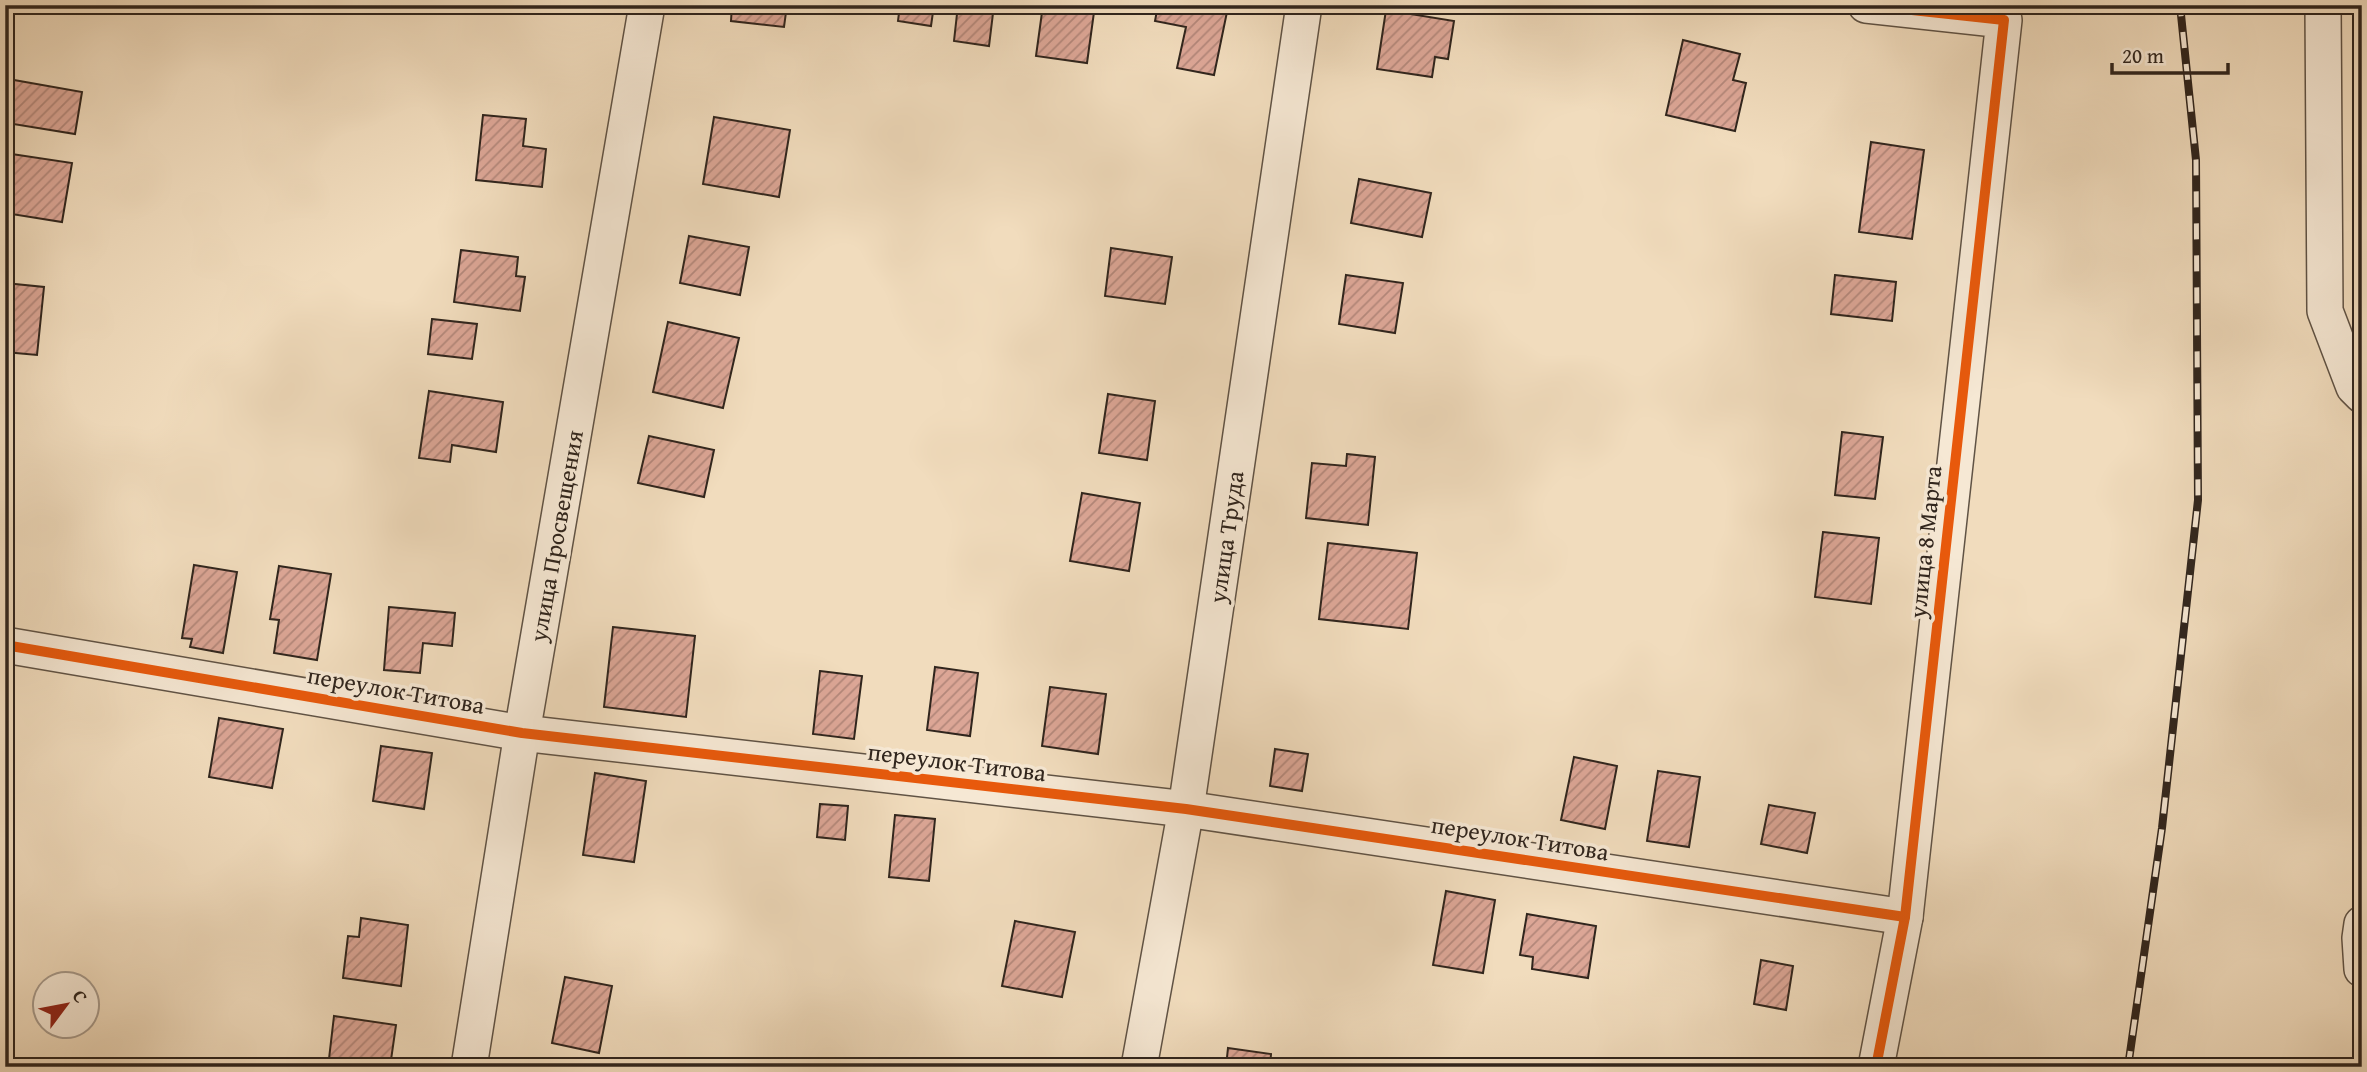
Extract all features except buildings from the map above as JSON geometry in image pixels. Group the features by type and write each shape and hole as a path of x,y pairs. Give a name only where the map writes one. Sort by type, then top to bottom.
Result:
{"street":[{"name":"улица Просвещения","path":"469,1067 522,733 647,5"},
{"name":"улица Труда","path":"1139,1067 1186,809 1304,5"},
{"name":"улица 8 Марта","path":"1866,5 2004,20 1905,917 1876,1067"},
{"path":"2323,5 2325,312 2354,387 2362,395"},
{"name":"переулок Титова","path":"5,645 522,733 1186,809 1905,917"},
{"path":"2362,924 2362,969"}],"railway":[{"path":"2128,1067 2162,828 2198,500 2196,160 2180,5"}],"cycle path":[{"path":"1866,5 2004,20 1905,917 1876,1067"},
{"path":"5,645 522,733 1186,809 1905,917"}]}
